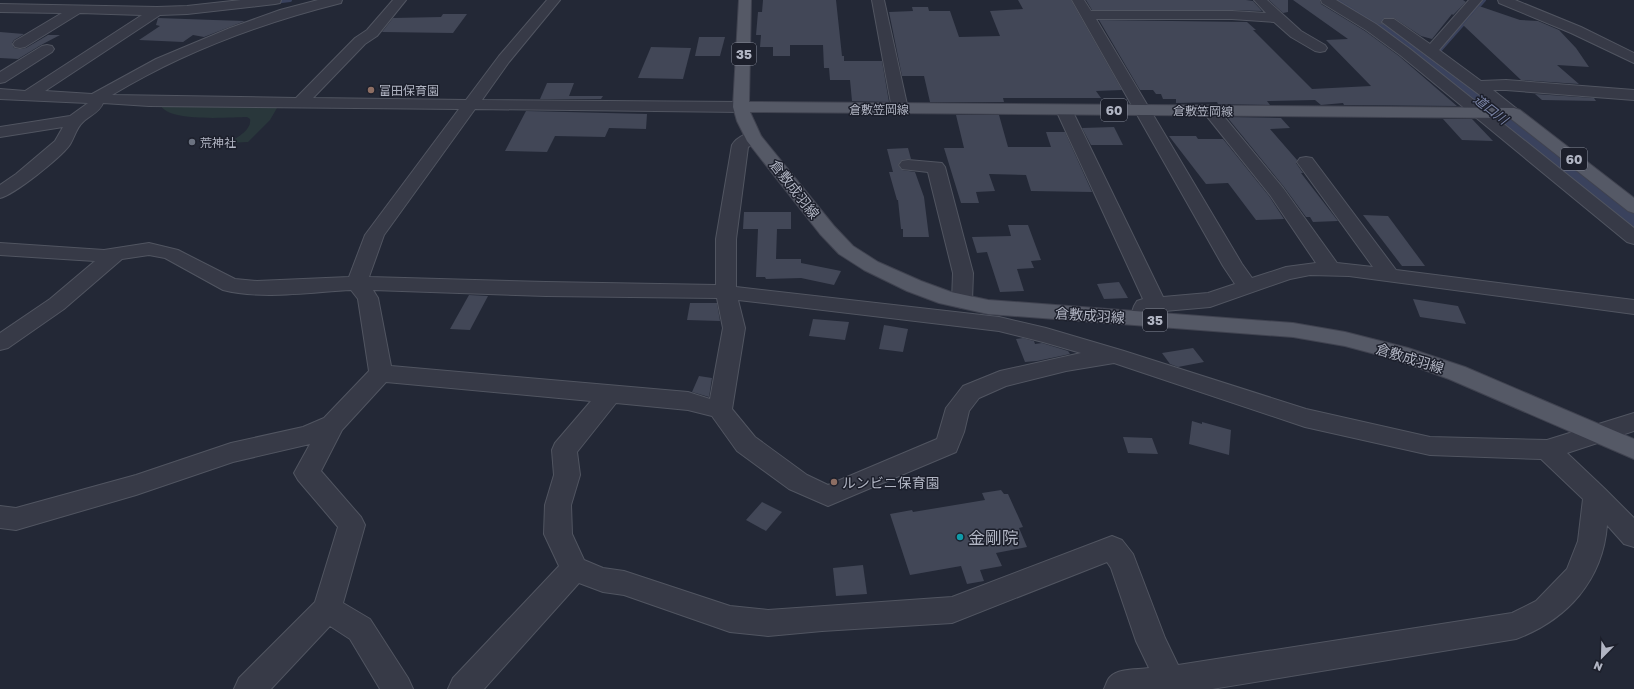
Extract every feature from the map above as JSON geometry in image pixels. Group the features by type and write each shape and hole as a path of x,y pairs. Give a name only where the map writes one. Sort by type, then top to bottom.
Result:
{"main road":[{"name":"倉敷成羽線","path":"746,0 741,107 745,121 753,137 827,230 846,250 871,266 914,286 946,298 988,306 1046,311 1148,312 1293,330 1345,339 1400,353 1457,373 1634,449"},
{"name":"倉敷笠岡線","path":"741,107 1484,114 1510,113"},
{"name":"60","path":"1510,113 1634,206"}],"street":[{"path":"0,8 157,11 187,10 275,0"},
{"path":"96,98 124,81 159,63 251,24 318,3 336,0"},
{"path":"301,102 360,41 372,33 400,0"},
{"path":"357,283 375,235 504,59 554,0"},
{"path":"878,0 900,109"},
{"path":"1260,0 1296,34 1320,48"},
{"path":"1326,0 1371,27 1405,52 1484,114 1634,238"},
{"path":"1431,51 1476,0"},
{"path":"1504,0 1576,30 1634,59"},
{"path":"1082,6 1192,3"},
{"path":"1082,6 1278,18"},
{"path":"1082,6 1234,266 1248,287"},
{"path":"20,44 78,10"},
{"path":"29,95 157,11"},
{"path":"1375,14 1431,51 1478,86 1510,113"},
{"path":"0,79 47,49"},
{"path":"1478,86 1506,85 1634,95"},
{"path":"0,94 165,101 741,107"},
{"path":"0,193 22,178 62,144 75,120 95,105 96,98"},
{"path":"1064,110 1148,312 1210,300 1286,273 1310,269 1389,275 1634,307"},
{"path":"1211,111 1277,192 1331,270"},
{"path":"0,132 75,120"},
{"path":"720,410 734,328 726,292 726,239 740,145 753,137"},
{"path":"1306,162 1389,275"},
{"path":"908,165 936,167 963,273 962,301"},
{"path":"0,249 104,256 149,249 171,254 230,285 240,287 257,288 357,283 546,289 726,292 894,310 999,324 1046,335 1116,356 1305,418 1438,446 1547,450 1602,434 1634,422"},
{"path":"0,343 57,304 115,255"},
{"path":"357,283 368,298 381,373"},
{"path":"1046,311 1046,335"},
{"path":"381,373 688,402 720,410 746,444 798,482 828,496 947,445 958,408 971,392 1000,378 1066,363 1116,356"},
{"path":"250,689 327,609 352,525 307,472 334,424 381,373"},
{"path":"610,394 564,450 567,475 558,505 558,534 574,569 603,580 624,583 730,619 768,623 952,610 1112,548 1123,562 1151,642 1170,681"},
{"path":"0,517 16,519 136,485 231,453 308,434 334,424"},
{"path":"1547,450 1596,496 1634,536"},
{"path":"1120,689 1123,686 1170,681 1516,626 1546,610 1578,577 1592,541 1596,496"},
{"path":"464,689 574,569"},
{"path":"327,609 360,629 397,689"}],"shaded area":[{"path":"160,104 277,108 270,120 248,142 228,143 249,127 250,119 247,117 200,118 174,114 165,110"}],"building":[{"path":"763,0 836,0 842,56 844,56 844,61 882,61 889,102 852,101 850,80 830,80 829,68 824,68 823,45 790,45 790,56 773,56 773,47 760,47 761,35 756,35 758,12 762,12"},
{"path":"1018,0 1071,0 1122,90 1096,91 1101,98 1003,98 1004,102 930,102 924,76 902,76 889,12 913,11 912,7 928,7 929,11 950,11 959,37 1000,36 990,11 1023,9"},
{"path":"1086,0 1246,0 1253,1 1262,11 1092,10"},
{"path":"1269,0 1288,0 1288,12 1283,13"},
{"path":"1293,0 1320,0 1321,4 1365,31 1399,56 1457,106 1344,105 1343,103 1321,105 1315,100 1267,101 1270,105 1218,104 1217,102 1176,103 1176,99 1163,99 1161,94 1156,94 1153,90 1140,90 1099,20 1247,22 1256,30 1253,30 1312,89 1371,86 1326,40 1348,39"},
{"path":"1339,0 1463,0 1466,2 1453,15 1452,14 1432,39 1421,36 1394,18 1383,18 1381,22 1384,25 1378,24"},
{"path":"1479,6 1520,20 1538,21 1559,30 1576,48 1589,67 1557,65 1579,84 1521,80 1463,25"},
{"path":"443,14 467,14 453,33 382,32 393,18 441,17"},
{"path":"158,18 245,21 204,37 193,35 183,42 139,40 160,26 156,25"},
{"path":"0,32 24,34 12,43 14,48 20,49 26,48 48,35 60,35 18,59 0,58"},
{"path":"699,37 725,37 720,56 695,56"},
{"path":"651,47 691,48 683,79 638,78"},
{"path":"547,83 574,83 569,96 603,96 601,99 540,99"},
{"path":"1535,94 1594,98 1596,101 1542,100"},
{"path":"526,111 647,114 646,129 609,128 605,137 555,136 547,152 505,151"},
{"path":"956,115 999,115 1008,147 1051,147 1046,132 1065,132 1092,192 1031,191 1026,175 989,174 995,191 976,192 979,203 961,203 944,148 964,148"},
{"path":"1227,117 1281,118 1290,128 1270,129 1297,160 1296,163 1303,173 1301,173 1338,221 1313,222 1310,217 1306,217 1284,187"},
{"path":"1443,119 1472,119 1493,141 1462,140"},
{"path":"1114,127 1123,145 1091,145 1082,128"},
{"path":"1169,136 1196,136 1198,139 1223,139 1269,196 1284,219 1256,220 1228,183 1206,184"},
{"path":"908,148 911,159 902,160 898,165 902,170 915,172 924,197 929,237 903,237 903,229 901,229 898,200 889,172 893,172 887,149"},
{"path":"744,212 791,212 791,229 777,229 776,259 801,259 801,263 841,271 834,285 801,278 766,279 765,277 756,277 758,229 743,229"},
{"path":"1363,215 1388,216 1425,266 1402,266"},
{"path":"1008,225 1028,225 1041,260 1031,261 1034,268 1017,269 1024,291 1000,292 987,252 977,253 972,237 1011,236"},
{"path":"1119,282 1128,298 1104,299 1097,284"},
{"path":"469,295 488,296 470,330 450,329"},
{"path":"1413,299 1458,306 1466,324 1420,317"},
{"path":"690,303 717,303 720,321 687,320"},
{"path":"813,319 849,322 845,340 809,336"},
{"path":"884,325 908,329 903,352 879,349"},
{"path":"1023,338 1034,341 1035,344 1042,343 1068,351 1070,354 1025,362 1016,339"},
{"path":"1193,348 1204,362 1178,367 1170,364 1162,353"},
{"path":"699,376 712,378 709,397 692,392"},
{"path":"1192,421 1202,424 1202,422 1231,430 1229,455 1189,444"},
{"path":"1123,437 1152,438 1158,454 1128,453"},
{"name":"金剛院","path":"1001,490 1004,494 1008,494 1023,527 1019,528 1027,547 996,553 1002,566 980,570 984,581 967,584 961,566 910,575 890,514 912,510 913,512 985,500 982,493"},
{"path":"762,502 782,512 766,531 746,520"},
{"path":"863,565 867,594 836,596 833,568"}],"waterway":[{"path":"274,2 290,0"},
{"name":"道口川","path":"1341,0 1350,5 1485,104 1634,227"},
{"path":"1440,50 1484,0"},
{"name":"道口川","path":"1421,56 1430,55"}],"place":[{"name":"富田保育園","path":"371,90"},
{"name":"荒神社","path":"192,142"},
{"name":"ルンビニ保育園","path":"834,482"},
{"name":"金剛院","path":"960,537"}]}
